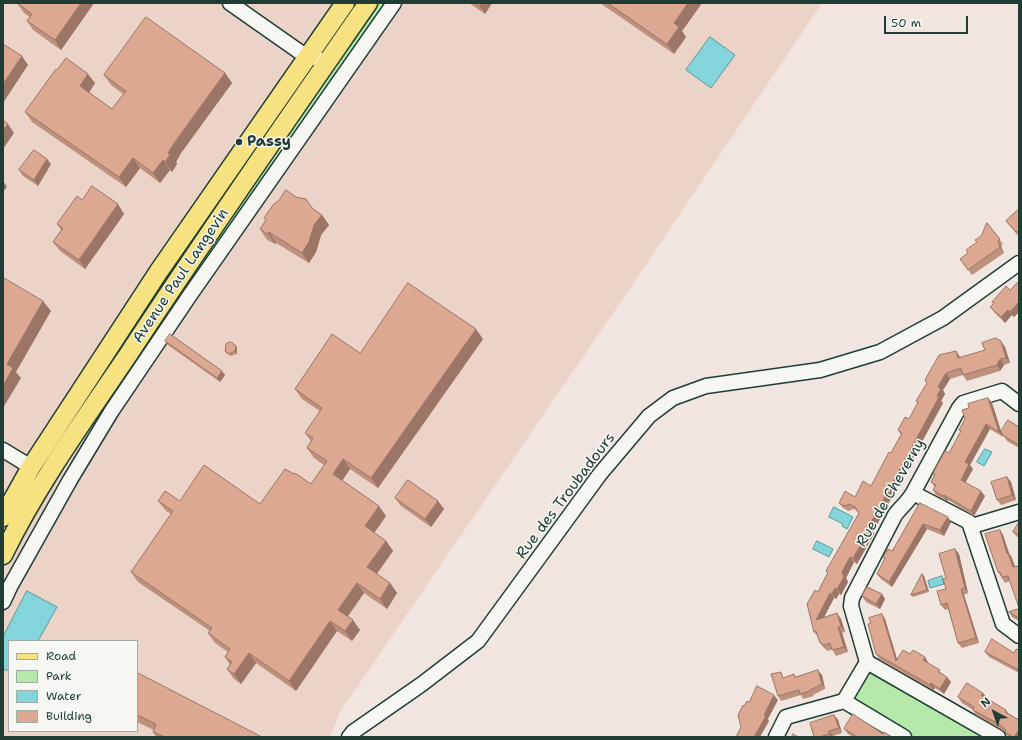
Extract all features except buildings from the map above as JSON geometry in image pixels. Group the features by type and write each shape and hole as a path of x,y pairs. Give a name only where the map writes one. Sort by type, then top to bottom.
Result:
{"main road":[{"name":"Avenue Paul Langevin","path":"3,517 31,467 159,271 345,3"},
{"name":"Avenue Paul Langevin","path":"3,556 16,528 49,474 175,283 368,3"}],"street":[{"path":"230,3 307,57 329,59"},
{"path":"3,602 70,480 111,412 394,3"},
{"name":"Rue des Troubadours","path":"349,737 478,641 600,474 650,416 673,398 706,386 820,370 880,352 943,318 1019,263"},
{"path":"159,271 190,296"},
{"name":"Rue de Cheverny","path":"867,662 851,606 852,598 895,515 908,503 963,403 1002,391 1019,404"},
{"path":"3,450 31,467"},
{"path":"913,493 969,522 972,526 1002,624 1019,636"},
{"path":"972,526 1019,512"},
{"path":"776,737 786,717 844,701 867,662 998,737"},
{"path":"844,701 904,737"}],"shaded area":[{"path":"3,3 822,3 633,284 340,712 330,737 3,737"}],"green space":[{"path":"376,3 388,3 199,275 194,276 191,273"},
{"path":"867,662 998,737 904,737 844,701"}],"water":[{"path":"710,37 735,55 711,88 686,70"},
{"path":"985,449 992,452 984,466 977,462"},
{"path":"834,507 853,517 847,529 842,526 843,524 829,517"},
{"path":"817,541 833,549 829,557 813,549"},
{"path":"942,576 944,584 930,588 928,581"},
{"path":"27,591 57,607 39,640 8,640 8,671 3,669 3,637"}],"place":[{"name":"Passy","path":"239,142"}]}
